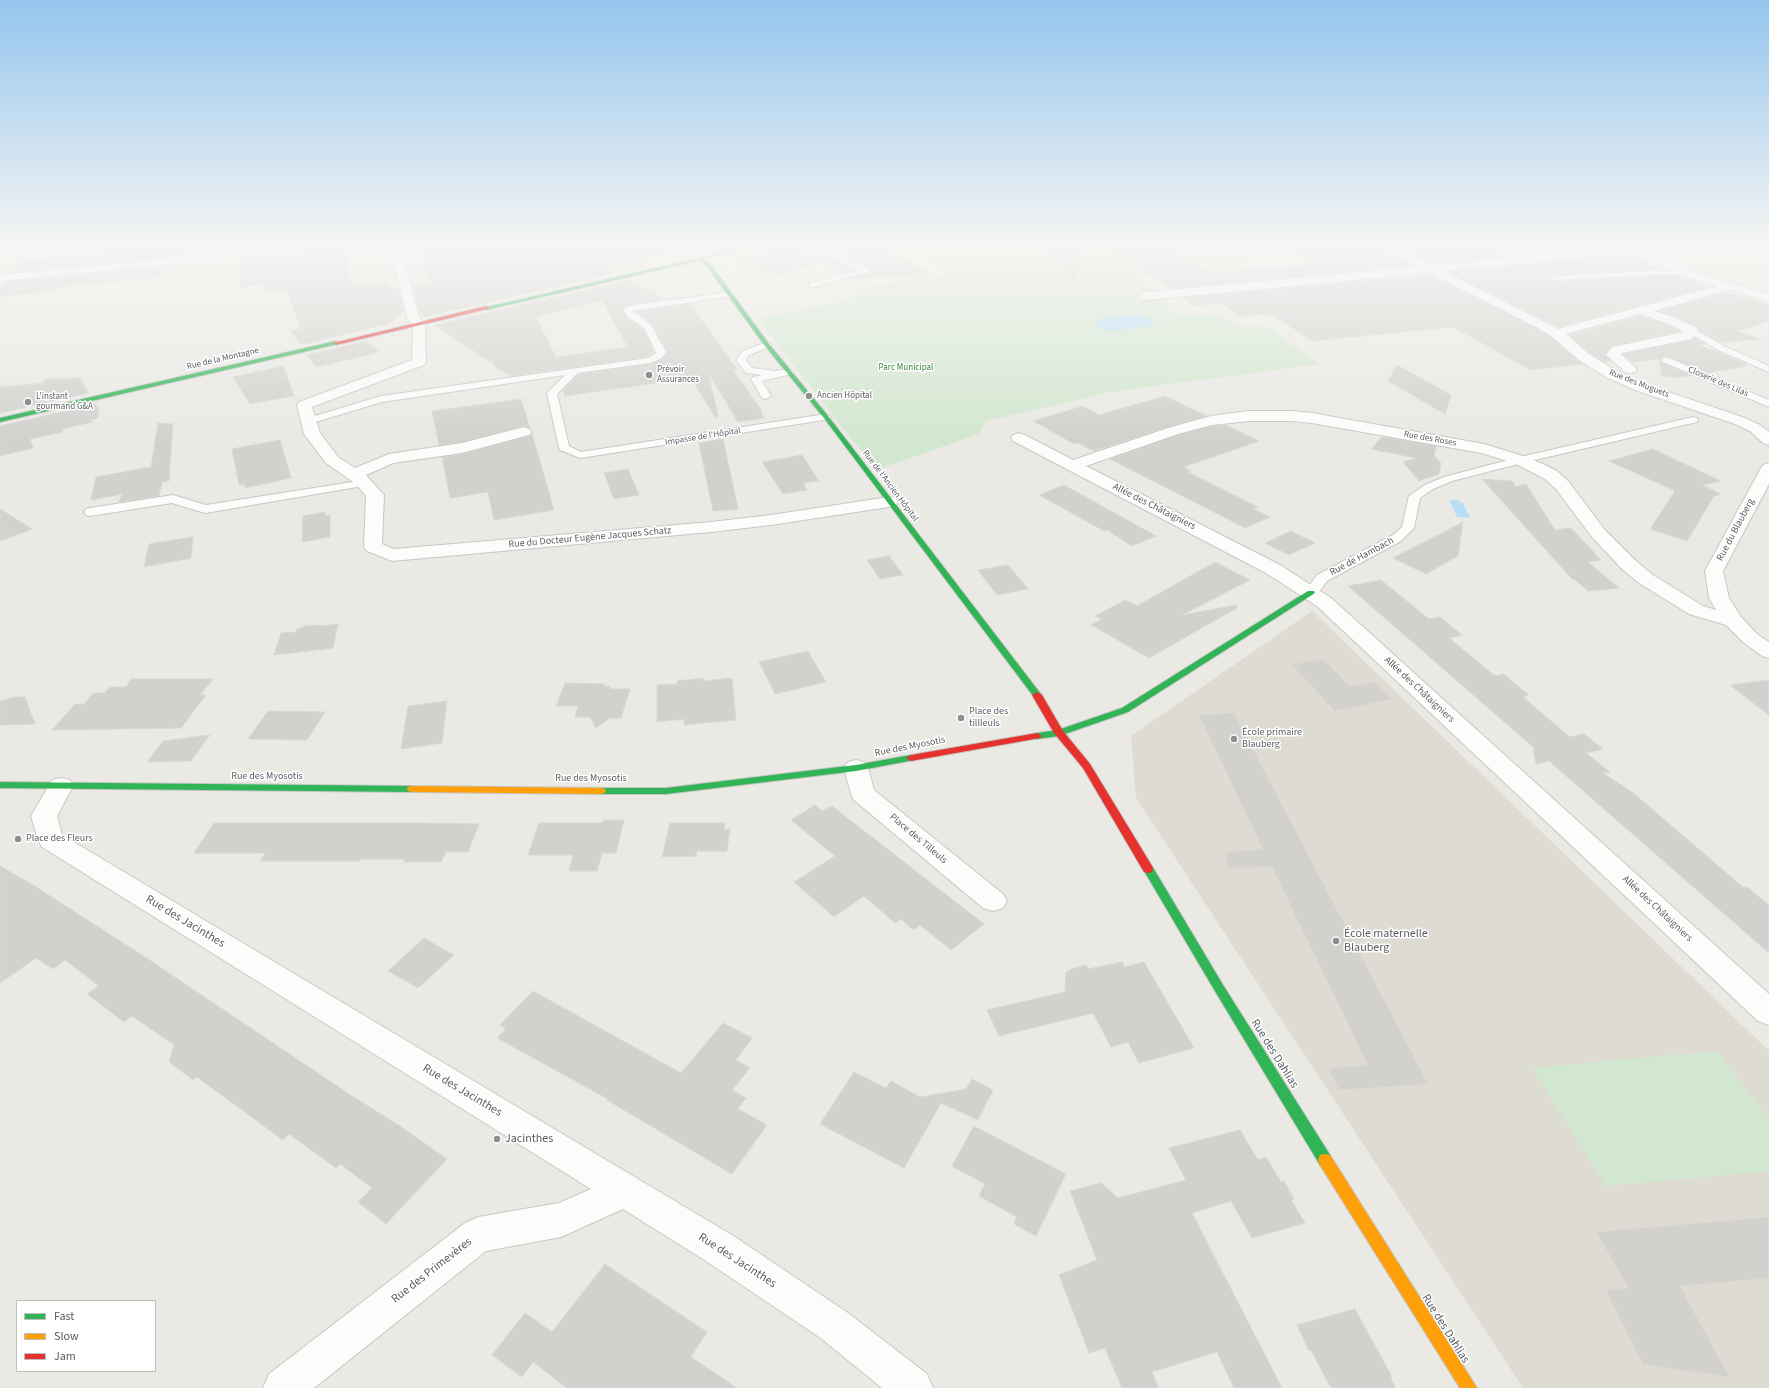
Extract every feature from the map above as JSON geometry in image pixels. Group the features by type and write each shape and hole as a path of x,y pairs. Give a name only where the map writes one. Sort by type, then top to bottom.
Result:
{"street":[{"path":"411,311 413,318 419,325"},
{"name":"Rue de la Montagne","path":"0,420 479,311"},
{"name":"Rue de l'Ancien Hôpital","path":"742,311 767,345 826,417 1038,698 1059,733"},
{"name":"Rue des Muguets","path":"1515,311 1556,333 1584,357 1611,374 1640,387 1740,421 1755,428 1769,440"},
{"path":"1556,333 1642,311 1670,320 1692,330 1687,336 1617,350 1613,355 1630,369"},
{"name":"Rue du Docteur Eugène Jacques Schatz","path":"419,325 419,362 304,405 312,434 332,460 359,479 375,495 374,548 392,555 711,527 771,520 889,502"},
{"name":"Rue des Roses","path":"1073,465 1173,431 1211,421 1249,416 1292,416 1312,418 1484,449 1520,460 1551,475 1562,485 1598,533 1628,565 1646,579 1696,610 1733,621"},
{"path":"359,479 389,460 462,448 524,432"},
{"name":"Allée des Châtaigniers","path":"1019,438 1274,569 1311,593 1329,607 1769,1012"},
{"name":"Rue du Blauberg","path":"1764,476 1714,571 1719,598 1733,621 1750,638 1769,652"},
{"name":"Rue de Hambach","path":"1059,733 1125,710 1311,593"},
{"name":"Rue des Myosotis","path":"61,786 118,788 666,791 856,768 984,744 1059,733"},
{"name":"Rue des Dahlias","path":"1059,733 1088,766 1219,988 1380,1248 1469,1388"},
{"name":"Place des Tilleuls","path":"856,768 863,794 993,901"},
{"path":"0,785 61,786"},
{"name":"Rue des Jacinthes","path":"61,786 44,816 51,840 722,1250 835,1326 913,1388"},
{"name":"Rue des Primevères","path":"283,1388 478,1236 561,1220 625,1190"}],"lane":[{"path":"309,421 381,399 650,360 658,356 661,352 648,327 630,314 628,311"},
{"path":"1692,330 1721,348 1769,369"},
{"path":"767,345 746,353 741,360 749,371 762,373 790,373"},
{"name":"Closerie des Lilas","path":"1666,360 1769,404"},
{"name":"Impasse de l'Hôpital","path":"575,371 552,393 564,448 580,455 826,417"},
{"path":"766,396 756,379 790,373"},
{"name":"Rue de Hambach","path":"1311,593 1322,578 1397,538 1408,528 1415,496 1429,487 1448,480 1520,460 1693,420"},
{"path":"90,512 173,499 205,509 359,479"}],"shaded area":[{"path":"1312,611 1769,1051 1769,1388 1523,1388 1136,798 1131,736"}],"green space":[{"name":"Parc Municipal","path":"797,311 1171,311 1175,315 1218,315 1240,326 1268,327 1320,364 1111,392 986,421 979,434 876,470 758,319"},
{"path":"1717,1051 1769,1118 1769,1171 1606,1186 1532,1068"}],"water":[{"path":"1136,315 1150,319 1153,322 1153,326 1112,331 1102,329 1095,321 1108,317"},
{"path":"1449,500 1459,500 1463,503 1470,518 1457,517"}],"building":[{"path":"294,311 404,311 390,323 301,345 291,331 301,328"},
{"path":"419,311 450,311 423,317 420,315"},
{"path":"496,311 562,311 536,317 556,357 628,347 608,311 624,311 626,317 643,329 654,352 648,357 510,376 494,365 493,362 490,362 435,325"},
{"path":"695,311 737,369 733,370 762,411 760,411 764,418 738,422 708,372 718,416 715,417 691,378 565,396 563,390 579,374 650,364 663,359 667,351 652,324 637,312"},
{"path":"1233,311 1501,311 1550,337 1583,364 1531,370 1453,327 1312,341 1273,315 1264,316 1262,314 1241,317"},
{"path":"1526,311 1619,311 1558,327"},
{"path":"1659,311 1769,311 1769,321 1738,331 1761,339 1721,343 1699,330 1698,327"},
{"path":"1640,316 1665,324 1679,331 1612,346 1605,355 1611,361 1604,362 1590,353 1569,335"},
{"path":"1695,338 1705,344 1700,345 1746,364 1743,364 1747,366 1707,373 1665,356 1660,360 1662,363 1691,375 1675,378 1670,376 1662,377 1659,359 1632,362 1623,354 1692,340"},
{"path":"366,341 380,352 316,367 307,355"},
{"path":"1397,365 1451,395 1445,414 1388,381"},
{"path":"283,366 294,396 250,404 233,377"},
{"path":"80,378 89,393 0,413 0,387 42,383 46,379"},
{"path":"1165,396 1207,416 1094,451 1078,443 1074,444 1033,421 1083,406 1099,415"},
{"path":"521,399 530,428 524,426 462,442 439,445 432,411"},
{"path":"96,404 98,408 98,418 91,420 92,422 62,429 63,432 30,439 33,448 0,456 0,426"},
{"path":"158,423 173,424 169,481 162,482 159,496 119,502 122,494 91,500 96,477 151,467"},
{"path":"1226,425 1259,441 1184,467 1191,471 1188,472 1258,507 1253,509 1270,517 1245,528 1110,459 1178,435 1212,426"},
{"path":"532,434 554,510 494,520 488,492 450,498 442,457 462,454"},
{"path":"1382,437 1436,446 1434,456 1441,463 1439,474 1419,481 1403,462 1416,458 1371,449"},
{"path":"723,439 738,509 713,511 699,443"},
{"path":"280,440 291,478 245,488 245,484 239,485 232,449"},
{"path":"1653,449 1721,481 1702,485 1721,494 1714,496 1687,541 1650,529 1675,491 1609,461"},
{"path":"802,455 819,481 803,483 807,490 783,494 762,462"},
{"path":"628,469 639,495 614,499 604,473"},
{"path":"1482,479 1512,481 1516,487 1526,484 1555,530 1571,528 1601,560 1588,562 1619,588 1588,591 1574,579 1573,580"},
{"path":"1064,485 1156,536 1132,546 1107,530 1104,531 1039,495"},
{"path":"0,509 32,529 0,541"},
{"path":"325,512 325,516 330,515 330,537 302,542 303,516"},
{"path":"1463,522 1458,556 1426,574 1393,558"},
{"path":"1291,531 1315,543 1289,555 1265,543"},
{"path":"193,537 191,558 144,567 149,544"},
{"path":"889,556 903,575 880,579 867,560"},
{"path":"1215,562 1250,580 1182,615 1236,605 1237,608 1149,658 1091,625 1102,619 1095,616 1125,600 1137,606"},
{"path":"1008,565 1028,589 997,595 978,570"},
{"path":"1381,580 1429,619 1440,617 1462,635 1449,638 1495,676 1504,674 1529,695 1523,697 1570,737 1584,734 1603,749 1586,753 1610,772 1603,773 1632,792 1744,888 1747,887 1769,905 1769,953 1549,761 1536,764 1533,747 1348,586"},
{"path":"338,624 333,648 274,655 281,633 296,632 297,629 305,626"},
{"path":"808,651 826,682 775,694 759,662"},
{"path":"1323,659 1350,687 1374,682 1392,699 1335,711 1292,665"},
{"path":"703,678 703,681 732,678 736,720 684,725 684,719 657,722 657,685 677,684 677,681"},
{"path":"131,679 213,679 200,695 206,695 181,728 52,730 75,704 84,704 93,693 104,693 110,687 126,687"},
{"path":"1769,680 1769,715 1730,685"},
{"path":"565,683 605,684 604,686 610,686 610,689 630,689 621,718 610,718 596,728 590,717 575,717 578,706 556,706"},
{"path":"15,697 25,697 35,724 0,725 0,701"},
{"path":"447,701 442,743 401,749 408,706"},
{"path":"268,711 325,712 307,740 248,739"},
{"path":"1234,713 1428,1084 1339,1090 1329,1069 1368,1065 1272,867 1227,868 1226,853 1263,849 1199,715"},
{"path":"210,735 191,761 147,762 163,741"},
{"path":"815,805 822,811 832,806 984,924 951,950 920,925 913,930 901,919 895,923 864,896 834,917 794,882 835,856 791,820"},
{"path":"604,820 624,820 616,853 602,853 597,871 569,871 573,855 528,855 539,823 602,823"},
{"path":"214,823 479,824 468,852 446,852 441,862 404,862 405,859 361,859 360,861 260,861 265,853 194,853"},
{"path":"670,823 725,823 724,829 730,829 727,851 697,851 696,856 662,857"},
{"path":"0,866 30,883 145,957 349,1094 403,1128 447,1159 386,1224 358,1202 372,1188 340,1164 336,1168 289,1134 283,1140 197,1077 193,1080 169,1062 174,1045 132,1016 124,1022 87,994 99,986 65,960 53,969 36,958 0,983"},
{"path":"424,938 454,955 418,988 388,971"},
{"path":"1122,962 1125,967 1144,962 1194,1048 1139,1063 1128,1042 1111,1047 1093,1013 999,1036 987,1010 1065,992 1066,972 1072,969 1086,965 1088,969"},
{"path":"533,991 681,1073 723,1023 752,1038 736,1060 750,1068 732,1090 746,1098 738,1109 767,1125 732,1174 607,1100 608,1099 497,1038 506,1029 500,1025"},
{"path":"854,1072 886,1088 891,1081 920,1097 966,1089 972,1079 993,1090 978,1120 941,1103 904,1168 820,1124"},
{"path":"974,1126 1066,1174 1036,1236 1014,1224 1017,1217 979,1196 985,1184 952,1166"},
{"path":"1240,1130 1258,1160 1266,1157 1281,1182 1284,1181 1294,1199 1291,1200 1305,1223 1252,1238 1231,1201 1192,1213 1282,1388 1234,1388 1217,1352 1152,1372 1159,1388 1122,1388 1105,1348 1089,1353 1059,1275 1097,1260 1070,1191 1101,1183 1118,1198 1186,1180 1169,1148"},
{"path":"1769,1217 1769,1278 1680,1286 1729,1377 1643,1364 1606,1290 1629,1288 1596,1232"},
{"path":"605,1264 707,1332 691,1357 737,1388 567,1388 533,1362 522,1377 492,1355 525,1313 552,1332"},
{"path":"1355,1309 1392,1377 1390,1378 1396,1388 1331,1388 1311,1350 1309,1351 1297,1325"}],"traffic: fast":[{"path":"742,311 767,345 826,417 1037,695"},
{"path":"0,420 336,343"},
{"path":"1037,736 1059,733 1125,710 1311,593"},
{"path":"601,791 666,791 856,768 911,758"},
{"path":"0,785 412,789"},
{"path":"1148,869 1325,1160"}],"traffic: slow":[{"path":"412,789 601,791"},
{"path":"1325,1160 1469,1388"}],"traffic: jam":[{"path":"336,343 474,311"},
{"path":"1037,695 1059,733 1087,766 1148,869"},
{"path":"911,758 1037,736"}],"place":[{"name":"Prévoir Assurances","path":"649,375"},
{"name":"Ancien Hôpital","path":"809,396"},
{"name":"L'instant gourmand G&A","path":"28,402"},
{"name":"Place des tillleuls","path":"961,718"},
{"name":"École primaire Blauberg","path":"1234,739"},
{"name":"Place des Fleurs","path":"18,839"},
{"name":"École maternelle Blauberg","path":"1336,941"},
{"name":"Jacinthes","path":"497,1139"}]}
